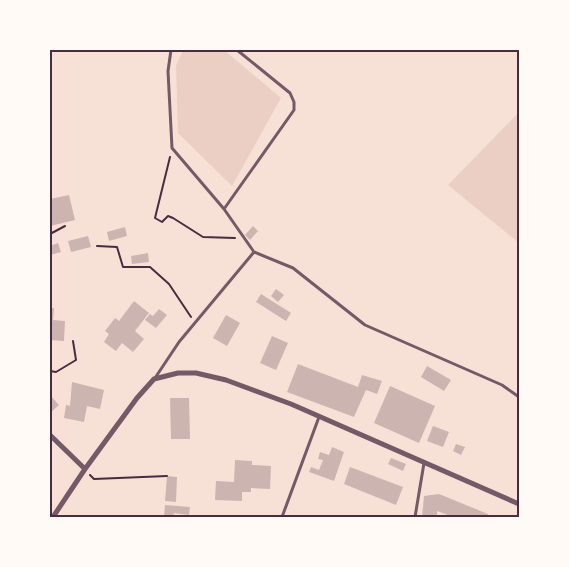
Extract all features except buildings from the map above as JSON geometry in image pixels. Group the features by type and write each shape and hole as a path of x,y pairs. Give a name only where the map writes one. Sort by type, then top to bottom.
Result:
{"street":[{"path":"54,517 85,469 154,379 178,373 196,372 226,380 319,416 519,504"},
{"path":"50,435 85,469"}],"lane":[{"path":"171,50 168,72 172,148 224,209 254,252 293,268 365,325 502,385 519,397"},
{"path":"224,209 294,110 294,102 290,93 238,50"},
{"path":"154,379 179,342 254,252"},
{"path":"282,517 319,416"},
{"path":"415,517 424,462"}],"path":[{"path":"172,148 155,218 162,222 168,216 203,237 230,237 247,241"},
{"path":"50,234 65,226"},
{"path":"97,246 117,247 123,267 150,267 170,284 196,323"},
{"path":"50,371 56,372 76,360 73,341"},
{"path":"85,469 94,480 167,476"}],"shaded area":[{"path":"183,50 224,50 281,98 232,186 178,133 176,66"},
{"path":"519,112 519,243 448,185"}]}
